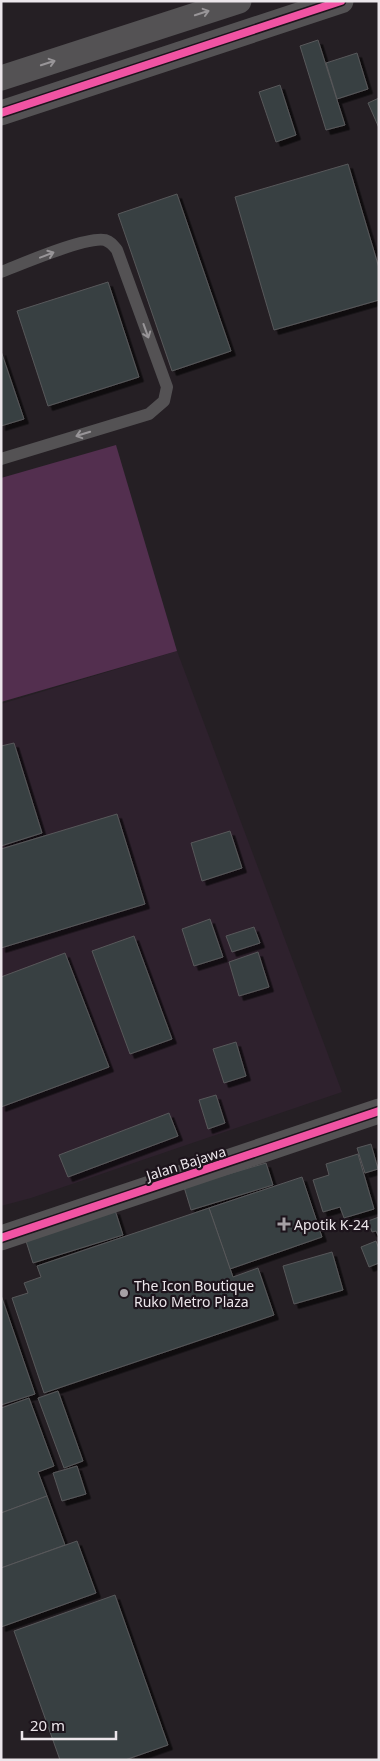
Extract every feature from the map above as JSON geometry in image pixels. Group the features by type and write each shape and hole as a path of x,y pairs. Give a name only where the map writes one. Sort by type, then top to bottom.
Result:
{"street":[{"path":"1,78 239,1"},
{"path":"1,114 341,1"},
{"name":"Jalan Bajawa","path":"1,1238 379,1111"}],"lane":[{"path":"1,272 68,247 98,240 106,240 112,243 167,386 164,401 149,414 1,459"}],"shaded area":[{"path":"116,445 177,651 1,702 1,478"},
{"path":"177,651 342,1092 31,1198 1,1206 1,704"}],"building":[{"path":"318,40 345,125 326,130 300,46"},
{"path":"357,53 368,89 337,99 326,63"},
{"path":"280,85 296,135 276,142 259,92"},
{"path":"379,98 379,128 368,103"},
{"path":"348,164 379,268 379,300 274,330 235,197"},
{"path":"177,194 231,351 172,371 118,214"},
{"path":"108,282 139,377 48,406 17,311"},
{"path":"1,351 24,419 1,426"},
{"path":"14,743 42,833 1,846 1,746"},
{"path":"117,814 145,904 1,948 1,849"},
{"path":"230,831 242,868 202,881 191,843"},
{"path":"210,919 223,957 194,966 182,929"},
{"path":"254,927 260,943 232,952 226,936"},
{"path":"134,936 172,1039 130,1054 92,951"},
{"path":"258,952 269,987 239,996 229,962"},
{"path":"65,953 109,1067 1,1107 1,977"},
{"path":"236,1042 246,1076 224,1083 213,1049"},
{"path":"216,1095 225,1123 208,1129 199,1100"},
{"path":"169,1113 178,1136 68,1177 59,1155"},
{"path":"371,1144 378,1169 365,1173 357,1148"},
{"path":"358,1154 374,1209 344,1218 340,1207 323,1212 313,1180 329,1175 326,1164"},
{"path":"266,1163 273,1185 191,1210 184,1187"},
{"path":"302,1177 322,1237 230,1269 209,1208"},
{"path":"209,1208 233,1277 258,1268 274,1315 44,1393 12,1298 28,1293 24,1283 41,1277 37,1266"},
{"path":"115,1210 123,1235 33,1263 25,1238"},
{"path":"379,1217 379,1237 376,1231 372,1232 368,1221"},
{"path":"376,1241 379,1249 379,1263 369,1267 361,1247"},
{"path":"332,1252 343,1290 294,1304 283,1266"},
{"path":"1,1295 35,1394 1,1405"},
{"path":"58,1391 83,1461 64,1468 38,1398"},
{"path":"29,1398 54,1466 38,1472 47,1496 1,1513 1,1408"},
{"path":"77,1466 86,1494 62,1501 53,1473"},
{"path":"47,1496 65,1545 1,1568 1,1513"},
{"path":"77,1541 96,1593 1,1627 1,1568"},
{"path":"115,1595 168,1745 125,1760 60,1760 14,1631"}],"cycle path":[{"path":"1,113 341,1"},
{"path":"1,1238 379,1111"}],"place":[{"name":"Apotik K-24","path":"284,1224"},
{"name":"The Icon Boutique Ruko Metro Plaza","path":"124,1293"}]}
